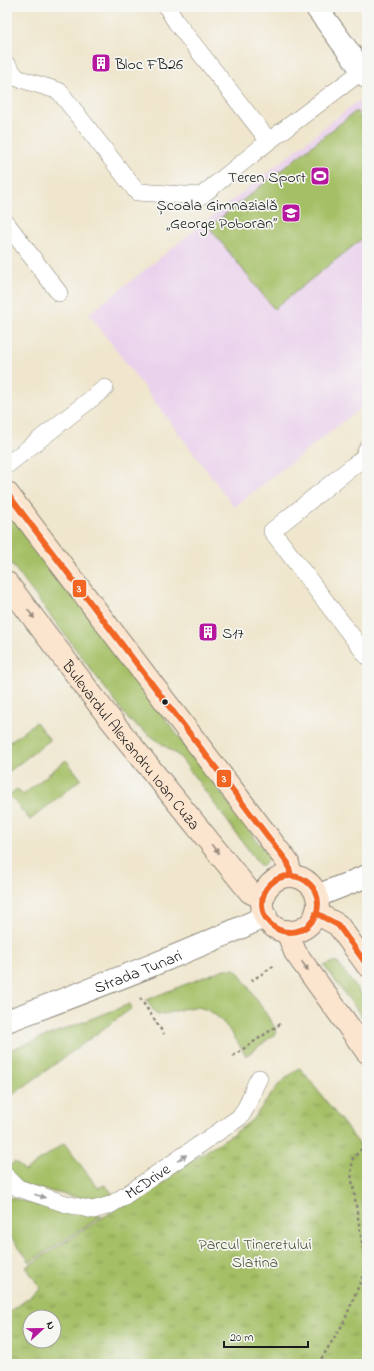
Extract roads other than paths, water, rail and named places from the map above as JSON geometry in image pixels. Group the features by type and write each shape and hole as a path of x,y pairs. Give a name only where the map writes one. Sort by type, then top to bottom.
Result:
{"main road":[{"path":"7,493 288,863 291,876"},
{"name":"Bulevardul Alexandru Ioan Cuza","path":"7,583 107,715 250,892 264,907"},
{"path":"316,904 308,925 301,930 287,932 275,928 264,907 268,886 276,880 291,876 303,879 311,885 316,904 338,925 367,965"},
{"path":"287,932 295,952 367,1052"}],"street":[{"path":"316,7 365,74"},
{"path":"316,904 367,876"},
{"name":"Strada Tunari","path":"7,1021 220,938 264,907"}],"lane":[{"path":"168,7 176,22 269,141"},
{"path":"7,65 17,78 59,91 137,192 201,196 269,141 365,74"},
{"path":"7,224 59,293"},
{"path":"7,465 105,388"},
{"path":"367,449 363,458 272,531 367,656"},
{"name":"McDrive","path":"7,1177 18,1188 66,1204 93,1210 110,1205 174,1164 240,1117 248,1107 254,1087 259,1078"}],"place":[{"name":"Bloc FB26","path":"101,63"},
{"name":"Teren Sport","path":"320,176"},
{"name":"Școala Gimnazială „George Poboran”","path":"291,213"},
{"name":"S17","path":"208,632"}],"park label":[{"name":"Parcul Tineretului Slatina","path":"255,1252"}]}
